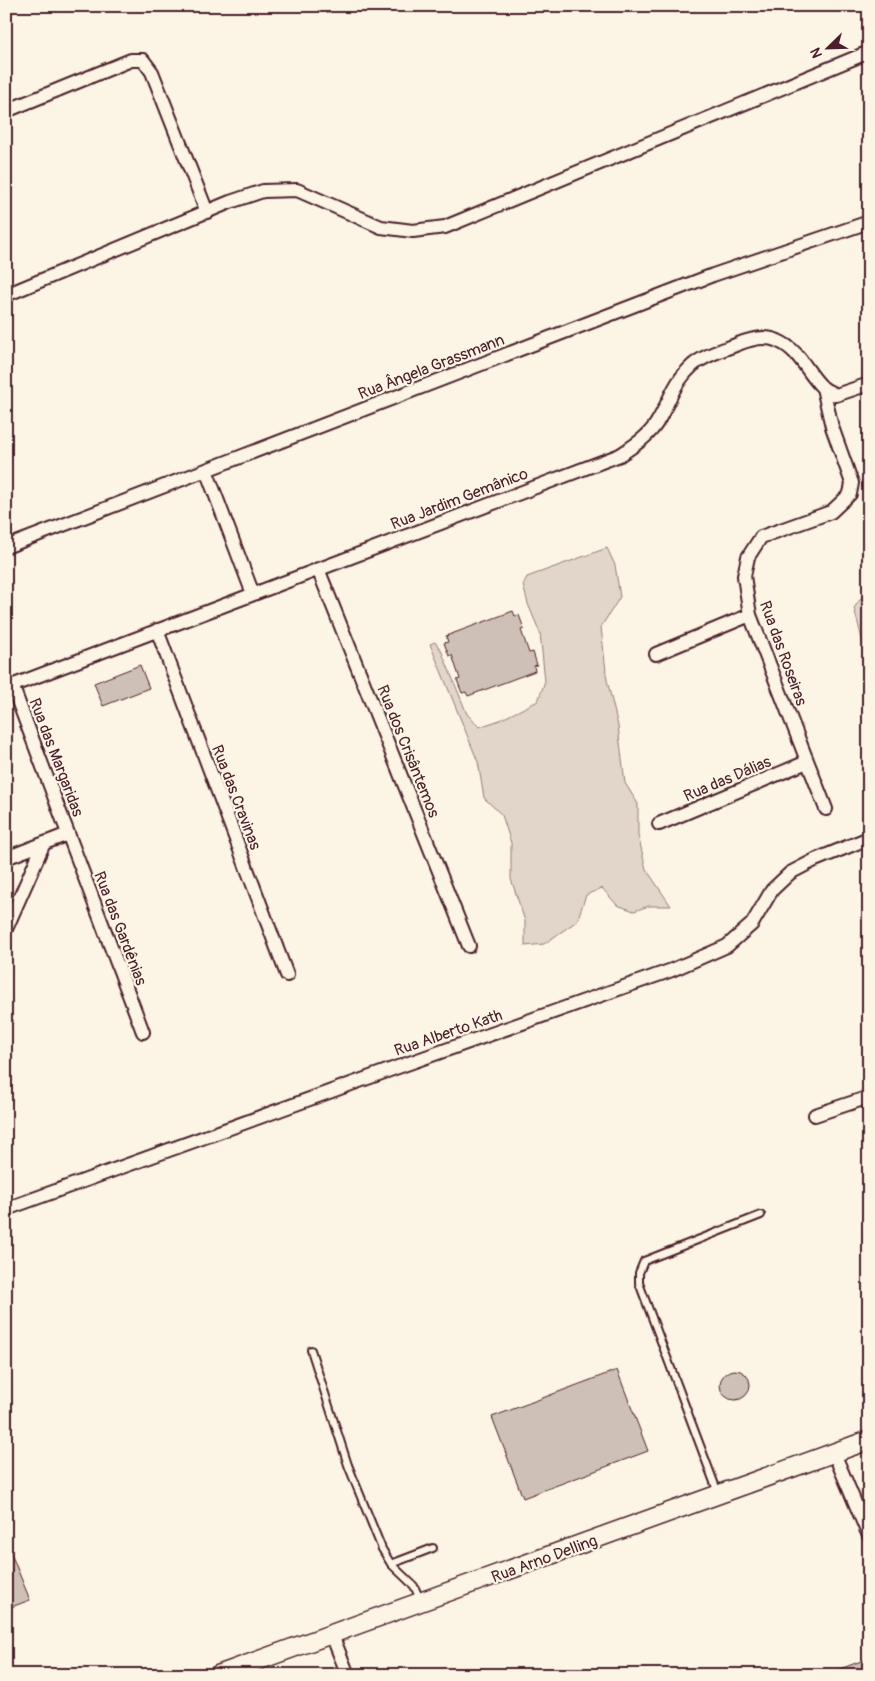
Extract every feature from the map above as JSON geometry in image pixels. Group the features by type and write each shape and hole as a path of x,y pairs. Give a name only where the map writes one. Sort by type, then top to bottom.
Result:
{"street":[{"path":"6,294 230,202 263,191 296,190 382,227 413,231 445,227 869,52"},
{"path":"6,111 131,60 143,60 152,72 208,212"},
{"name":"Rua Ângela Grassmann","path":"6,547 713,275 869,222"},
{"name":"Rua Jardim Gemânico","path":"9,687 620,455 643,440 659,421 672,391 695,364 713,354 747,341 761,338 777,340 790,348 804,361 824,388"},
{"path":"824,388 836,395 869,384"},
{"name":"Rua das Roseiras","path":"824,388 832,427 852,483 850,494 831,512 760,538 748,557 744,576 750,615 826,809"},
{"path":"206,470 253,594"},
{"name":"Rua dos Crisântemos","path":"318,569 469,946"},
{"path":"656,654 750,615"},
{"name":"Rua das Cravinas","path":"157,630 287,975"},
{"name":"Rua das Margaridas","path":"6,858 68,834 9,687"},
{"name":"Rua das Dálias","path":"659,824 807,762"},
{"name":"Rua das Gardênias","path":"68,834 143,1032"},
{"name":"Rua Alberto Kath","path":"6,1208 672,970 727,946 752,924 772,890 790,874 815,860 869,838"},
{"path":"6,929 44,843"},
{"path":"815,1115 869,1097"},
{"name":"Rua Arno Delling","path":"218,1675 869,1440"},
{"path":"834,1453 869,1536"},
{"path":"332,1635 348,1675"}],"lane":[{"path":"719,1494 639,1283 639,1272 644,1261 761,1215"},
{"path":"311,1350 348,1465 382,1549 391,1564 414,1586 422,1602"},
{"path":"391,1564 433,1548"}],"shaded area":[{"path":"607,548 615,565 620,597 601,627 607,680 618,726 625,783 638,804 638,835 646,869 671,906 649,906 634,911 617,905 602,888 586,895 577,921 544,944 525,946 525,921 511,879 511,843 502,815 484,798 478,762 430,644 435,642 441,650 467,714 479,727 500,720 538,701 545,681 540,633 528,604 523,585 527,577"},
{"path":"869,587 869,666 854,608"}],"building":[{"path":"513,611 515,616 519,615 524,629 521,630 529,653 533,652 537,665 534,666 535,671 468,696 466,692 462,693 457,680 460,679 452,655 449,656 444,643 448,642 446,636"},
{"path":"140,665 149,688 103,706 94,683"},
{"path":"617,1370 648,1451 523,1498 492,1417"},
{"path":"735,1370 745,1375 750,1385 745,1395 735,1400 725,1395 720,1385 725,1375"},
{"path":"6,1541 30,1600 6,1609"},
{"path":"869,1658 869,1675 827,1674"}]}
